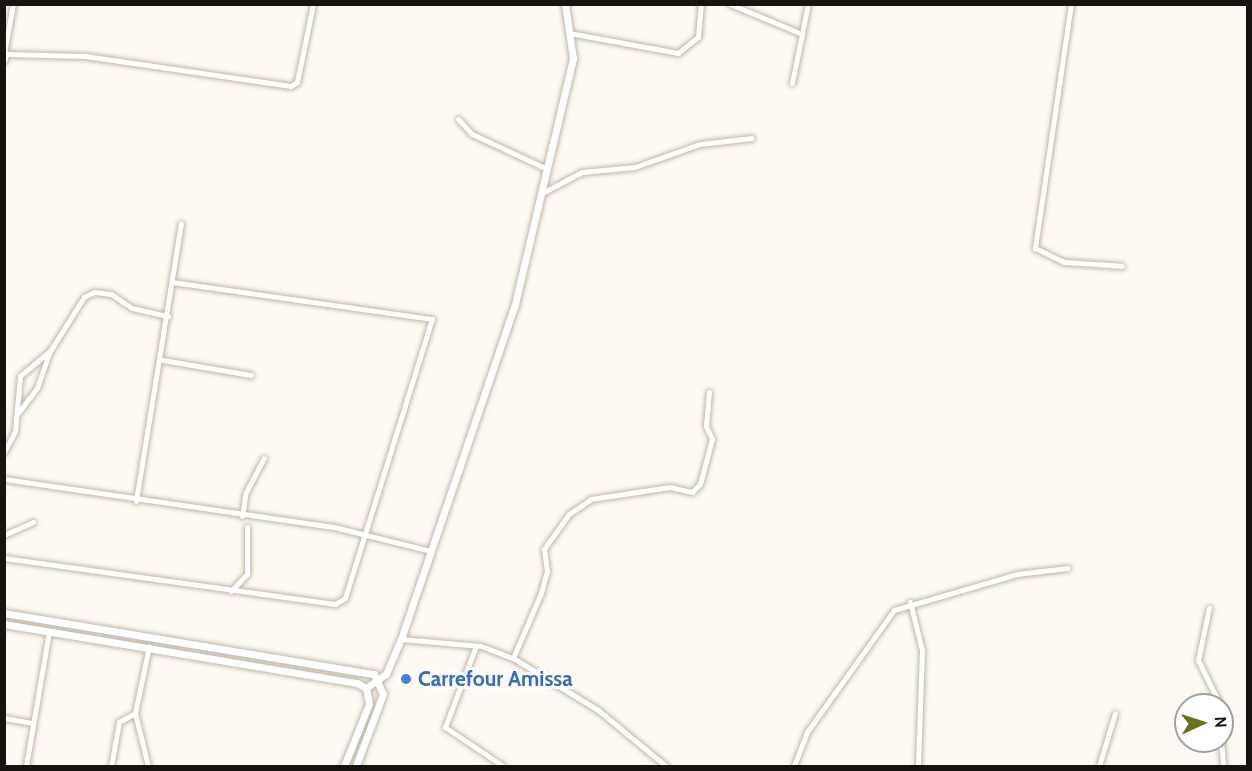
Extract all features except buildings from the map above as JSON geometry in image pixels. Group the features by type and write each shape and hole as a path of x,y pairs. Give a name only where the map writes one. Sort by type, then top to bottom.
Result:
{"street":[{"path":"4,61 13,4"},
{"path":"5,53 85,56 291,86 297,82 313,4"},
{"path":"4,624 149,646 366,688 381,679 401,639 514,308 573,58 565,4"},
{"path":"569,33 678,53 698,37 701,4"},
{"path":"730,4 802,34"},
{"path":"792,83 808,4"},
{"path":"1071,4 1035,248 1064,262 1122,266"},
{"path":"458,119 472,134 547,169"},
{"path":"542,193 582,172 635,167 700,144 752,138"},
{"path":"136,501 162,360 181,224"},
{"path":"4,558 231,591 341,603 432,319 173,282"},
{"path":"4,452 6,440 17,415 37,388 50,351 84,297 94,292 168,316"},
{"path":"17,415 20,376 50,351"},
{"path":"162,360 252,375"},
{"path":"513,658 544,582 544,549 568,514 591,499 670,487 692,492 700,484 712,439 706,426 709,392"},
{"path":"242,516 246,492 264,458"},
{"path":"4,479 363,534 431,551"},
{"path":"4,535 33,522"},
{"path":"231,591 247,574 247,527"},
{"path":"794,766 807,732 894,610 910,602 1017,574 1068,568"},
{"path":"910,602 922,650 918,766"},
{"path":"1209,608 1198,660 1214,693"},
{"path":"4,613 367,672 381,679"},
{"path":"26,766 49,631"},
{"path":"401,639 476,646 513,658 598,710 666,766"},
{"path":"148,766 135,714 149,646"},
{"path":"476,646 445,727 503,766"},
{"path":"356,766 383,694 381,679"},
{"path":"344,766 369,704 366,688"},
{"path":"1099,766 1115,713"},
{"path":"111,766 119,722 135,714"},
{"path":"4,718 32,723"}],"place":[{"name":"Carrefour Amissa","path":"406,679"}]}
